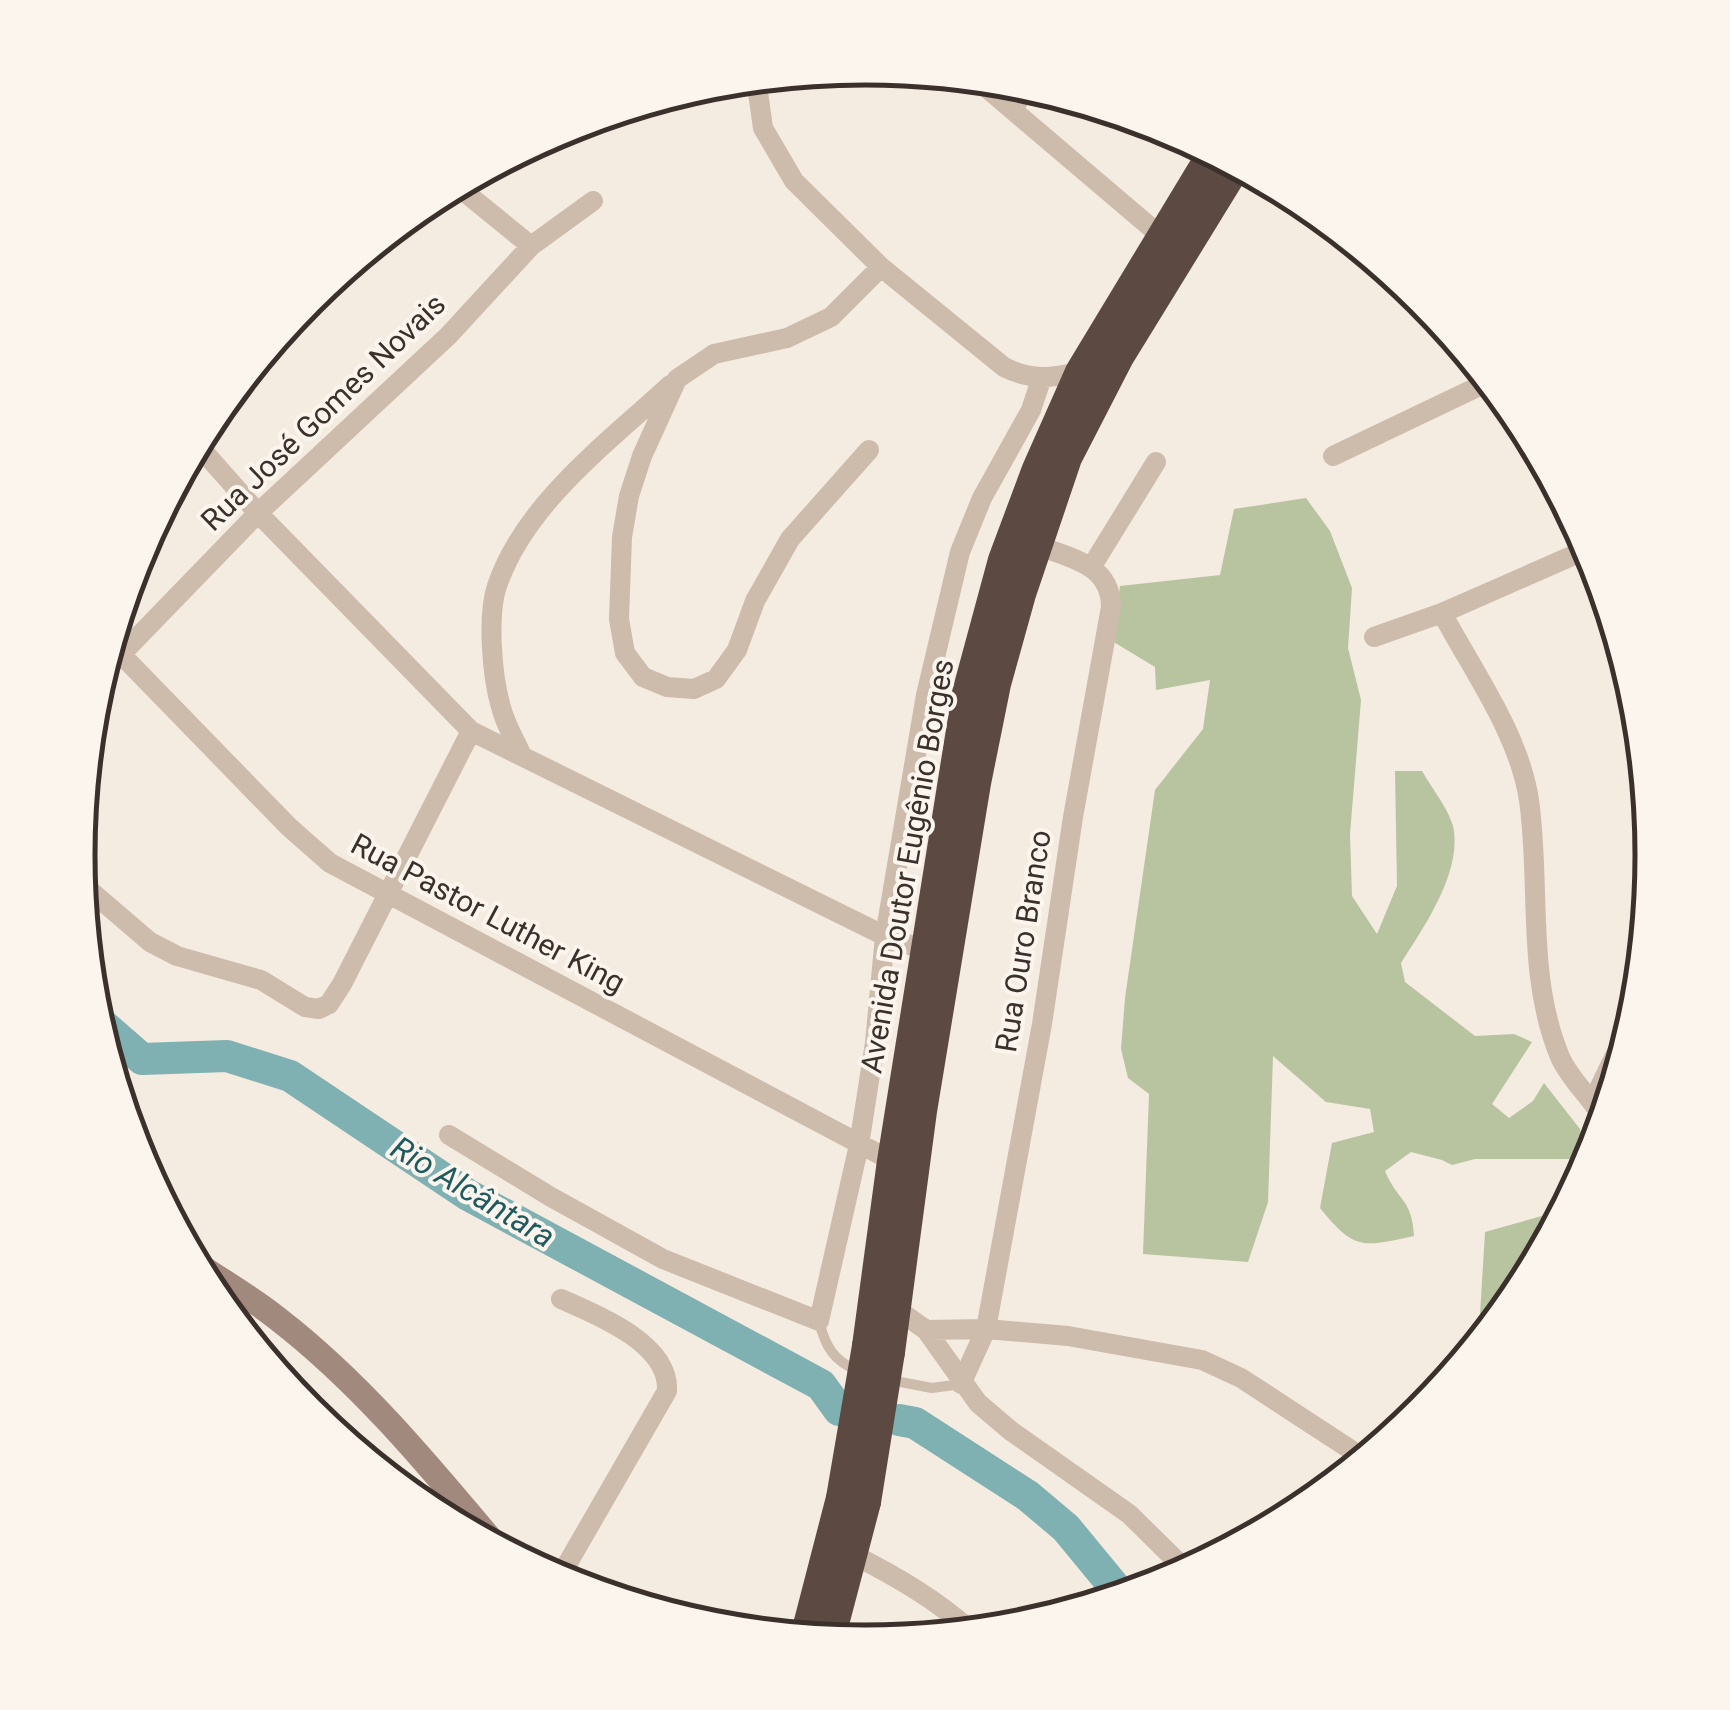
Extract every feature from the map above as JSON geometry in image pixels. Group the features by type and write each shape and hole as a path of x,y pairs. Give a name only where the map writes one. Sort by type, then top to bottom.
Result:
{"highway":[{"name":"Avenida Doutor Eugênio Borges","path":"809,1622 853,1500 879,1349 892,1161 968,693 1004,560 1037,469 1080,372 1205,164"},
{"name":"Avenida Doutor Eugênio Borges","path":"879,1349 898,1310 922,1111 976,783 996,684 1036,545 1067,458 1119,357 1231,178"},
{"name":"Avenida Doutor Eugênio Borges","path":"834,1624 854,1556 853,1500"}],"street":[{"path":"758,93 763,128 794,181 881,267 1004,367 1021,376 1041,380 1080,372"},
{"path":"999,97 1162,237"},
{"path":"1013,109 1018,101"},
{"path":"469,195 531,246"},
{"name":"Rua José Gomes Novais","path":"126,641 448,336 531,246 593,200"},
{"path":"522,756 500,707 492,626 496,587 518,543 545,506 677,378 714,354 788,338 831,317 881,267"},
{"path":"677,378 642,456 629,496 620,571 625,653 642,677 667,687 694,689 716,679 736,650 755,601 790,539 869,450"},
{"path":"449,1135 663,1260 819,1321 859,1146 875,1044 885,936 926,695 960,552 982,498 1030,410 1041,380"},
{"path":"1333,456 1477,387"},
{"path":"207,456 471,730 885,936 926,951"},
{"path":"1036,545 1092,566 1156,462"},
{"path":"1374,637 1442,613 1574,555"},
{"name":"Rua Ouro Branco","path":"962,1384 986,1329 1042,1024 1072,817 1111,608 1106,580 1092,566"},
{"path":"1442,613 1514,746 1528,798 1534,923 1545,1016 1562,1062 1593,1105"},
{"name":"Rua Pastor Luther King","path":"121,655 330,864 892,1161"},
{"path":"926,695 968,693"},
{"path":"97,896 150,942 177,956 261,980 312,1009 329,1004 471,730"},
{"path":"225,1282 278,1318 332,1366 413,1447 472,1517"},
{"path":"562,1299 603,1318 652,1351 668,1380 667,1391 567,1565"},
{"path":"898,1310 926,1330 962,1384 1011,1432 1129,1514 1175,1559"},
{"path":"926,1330 986,1329 1068,1336 1202,1360 1240,1378 1352,1451"},
{"path":"854,1556 903,1580 958,1619"}],"lane":[{"path":"819,1321 825,1344 835,1359 853,1370 932,1388 962,1384"}],"green space":[{"path":"1306,498 1330,531 1352,588 1348,648 1361,700 1350,834 1352,896 1377,934 1397,886 1395,771 1422,771 1451,819 1455,843 1439,898 1401,963 1405,982 1475,1036 1514,1034 1532,1042 1492,1104 1509,1118 1533,1101 1544,1083 1582,1136 1572,1159 1475,1159 1452,1165 1411,1152 1385,1171 1407,1207 1414,1236 1361,1242 1342,1232 1320,1208 1332,1143 1374,1132 1370,1109 1326,1102 1273,1056 1268,1202 1248,1262 1143,1254 1149,1094 1128,1078 1121,1049 1125,998 1155,790 1203,729 1210,680 1156,690 1155,667 1112,641 1120,586 1220,575 1234,509"},
{"path":"1546,1215 1480,1318 1480,1315 1485,1232"}],"waterway":[{"name":"Rio Alcântara","path":"117,1038 142,1059 227,1056 290,1076 468,1195 821,1385 839,1410"},
{"name":"Rio Alcântara","path":"899,1420 915,1423 1028,1496 1066,1528 1112,1584"}]}
